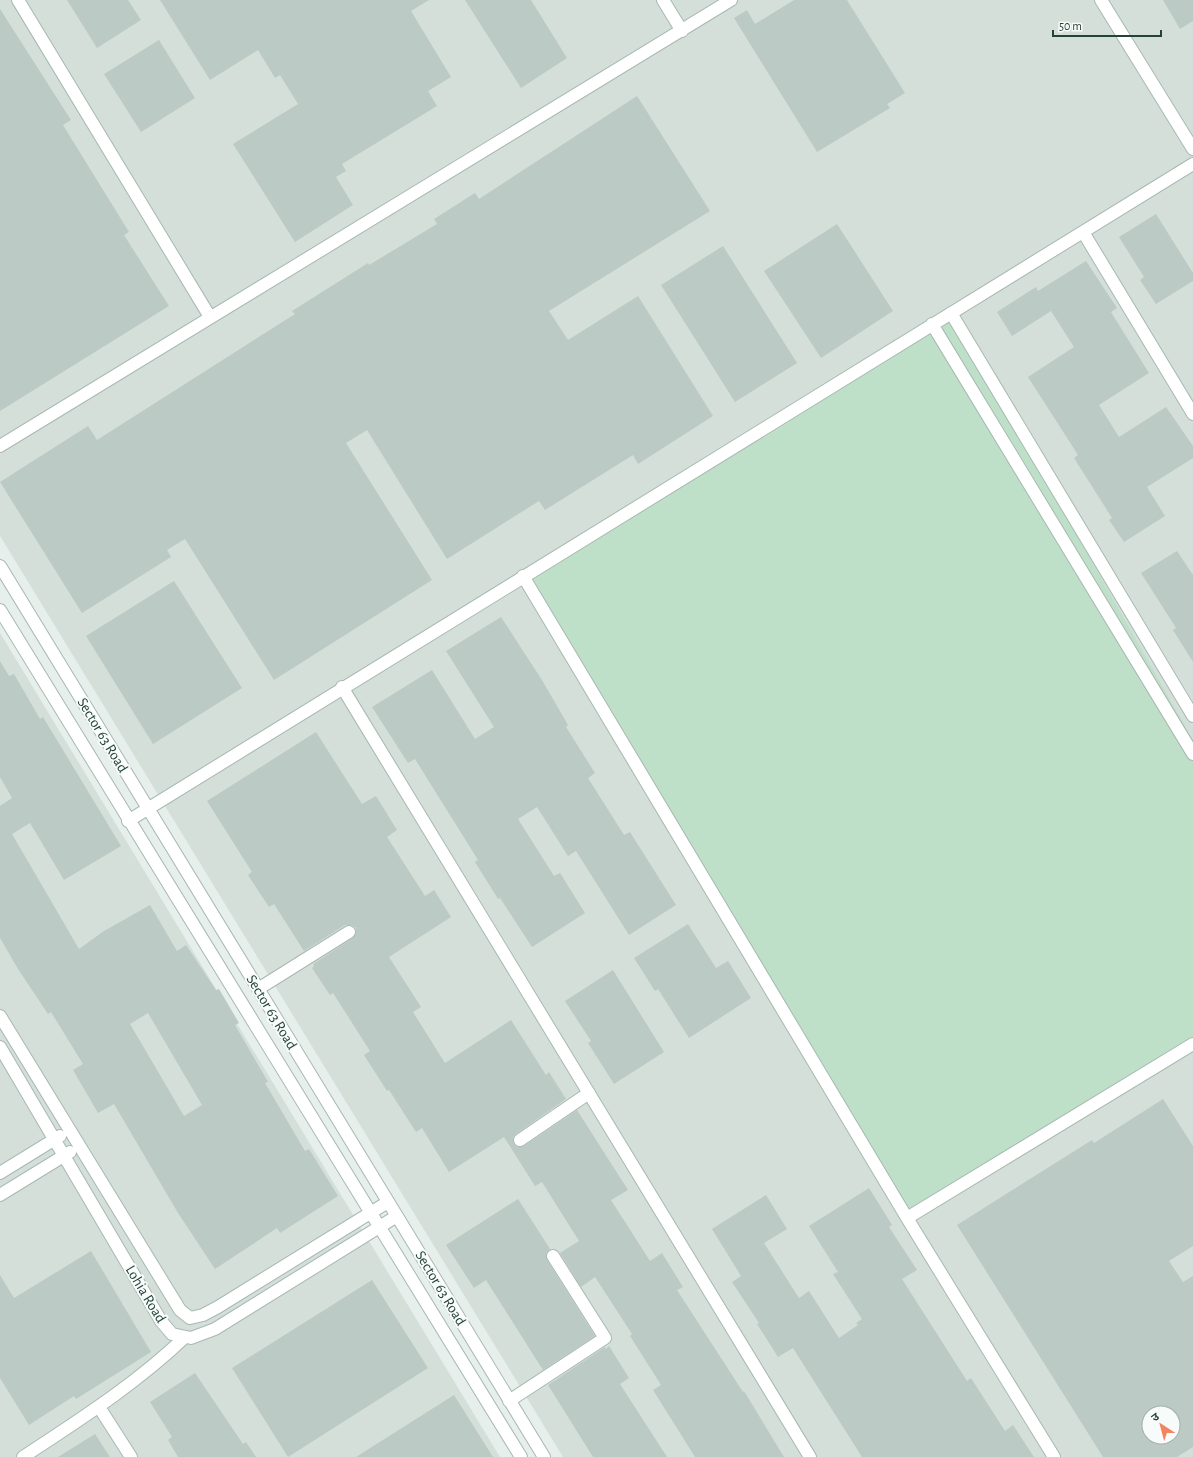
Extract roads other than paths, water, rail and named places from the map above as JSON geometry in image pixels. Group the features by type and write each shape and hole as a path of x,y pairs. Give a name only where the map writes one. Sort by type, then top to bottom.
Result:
{"street":[{"path":"18,0 210,317"},
{"path":"663,0 682,31"},
{"path":"0,446 731,0"},
{"path":"1100,0 1193,149"},
{"path":"128,821 342,687 1193,164"},
{"path":"1083,232 1193,414"},
{"path":"951,313 1193,716"},
{"path":"932,324 1193,754"},
{"name":"Sector 63 Road","path":"0,566 544,1457"},
{"path":"523,576 907,1218 1054,1457"},
{"name":"Sector 63 Road","path":"0,610 128,821 521,1457"},
{"path":"342,687 810,1457"},
{"path":"258,989 349,932"},
{"name":"Lohia Road","path":"0,1016 180,1310 190,1318 208,1312 370,1214"},
{"path":"907,1218 1193,1044"},
{"name":"Lohia Road","path":"0,1047 161,1321 172,1334 185,1337"},
{"path":"520,1140 589,1093"},
{"path":"0,1173 70,1130"},
{"path":"0,1195 80,1146"},
{"path":"370,1214 388,1202"},
{"path":"23,1457 99,1407 158,1362 185,1337 191,1338 215,1328 397,1216"},
{"path":"509,1401 605,1338 553,1256"},
{"path":"99,1407 131,1457"}]}
